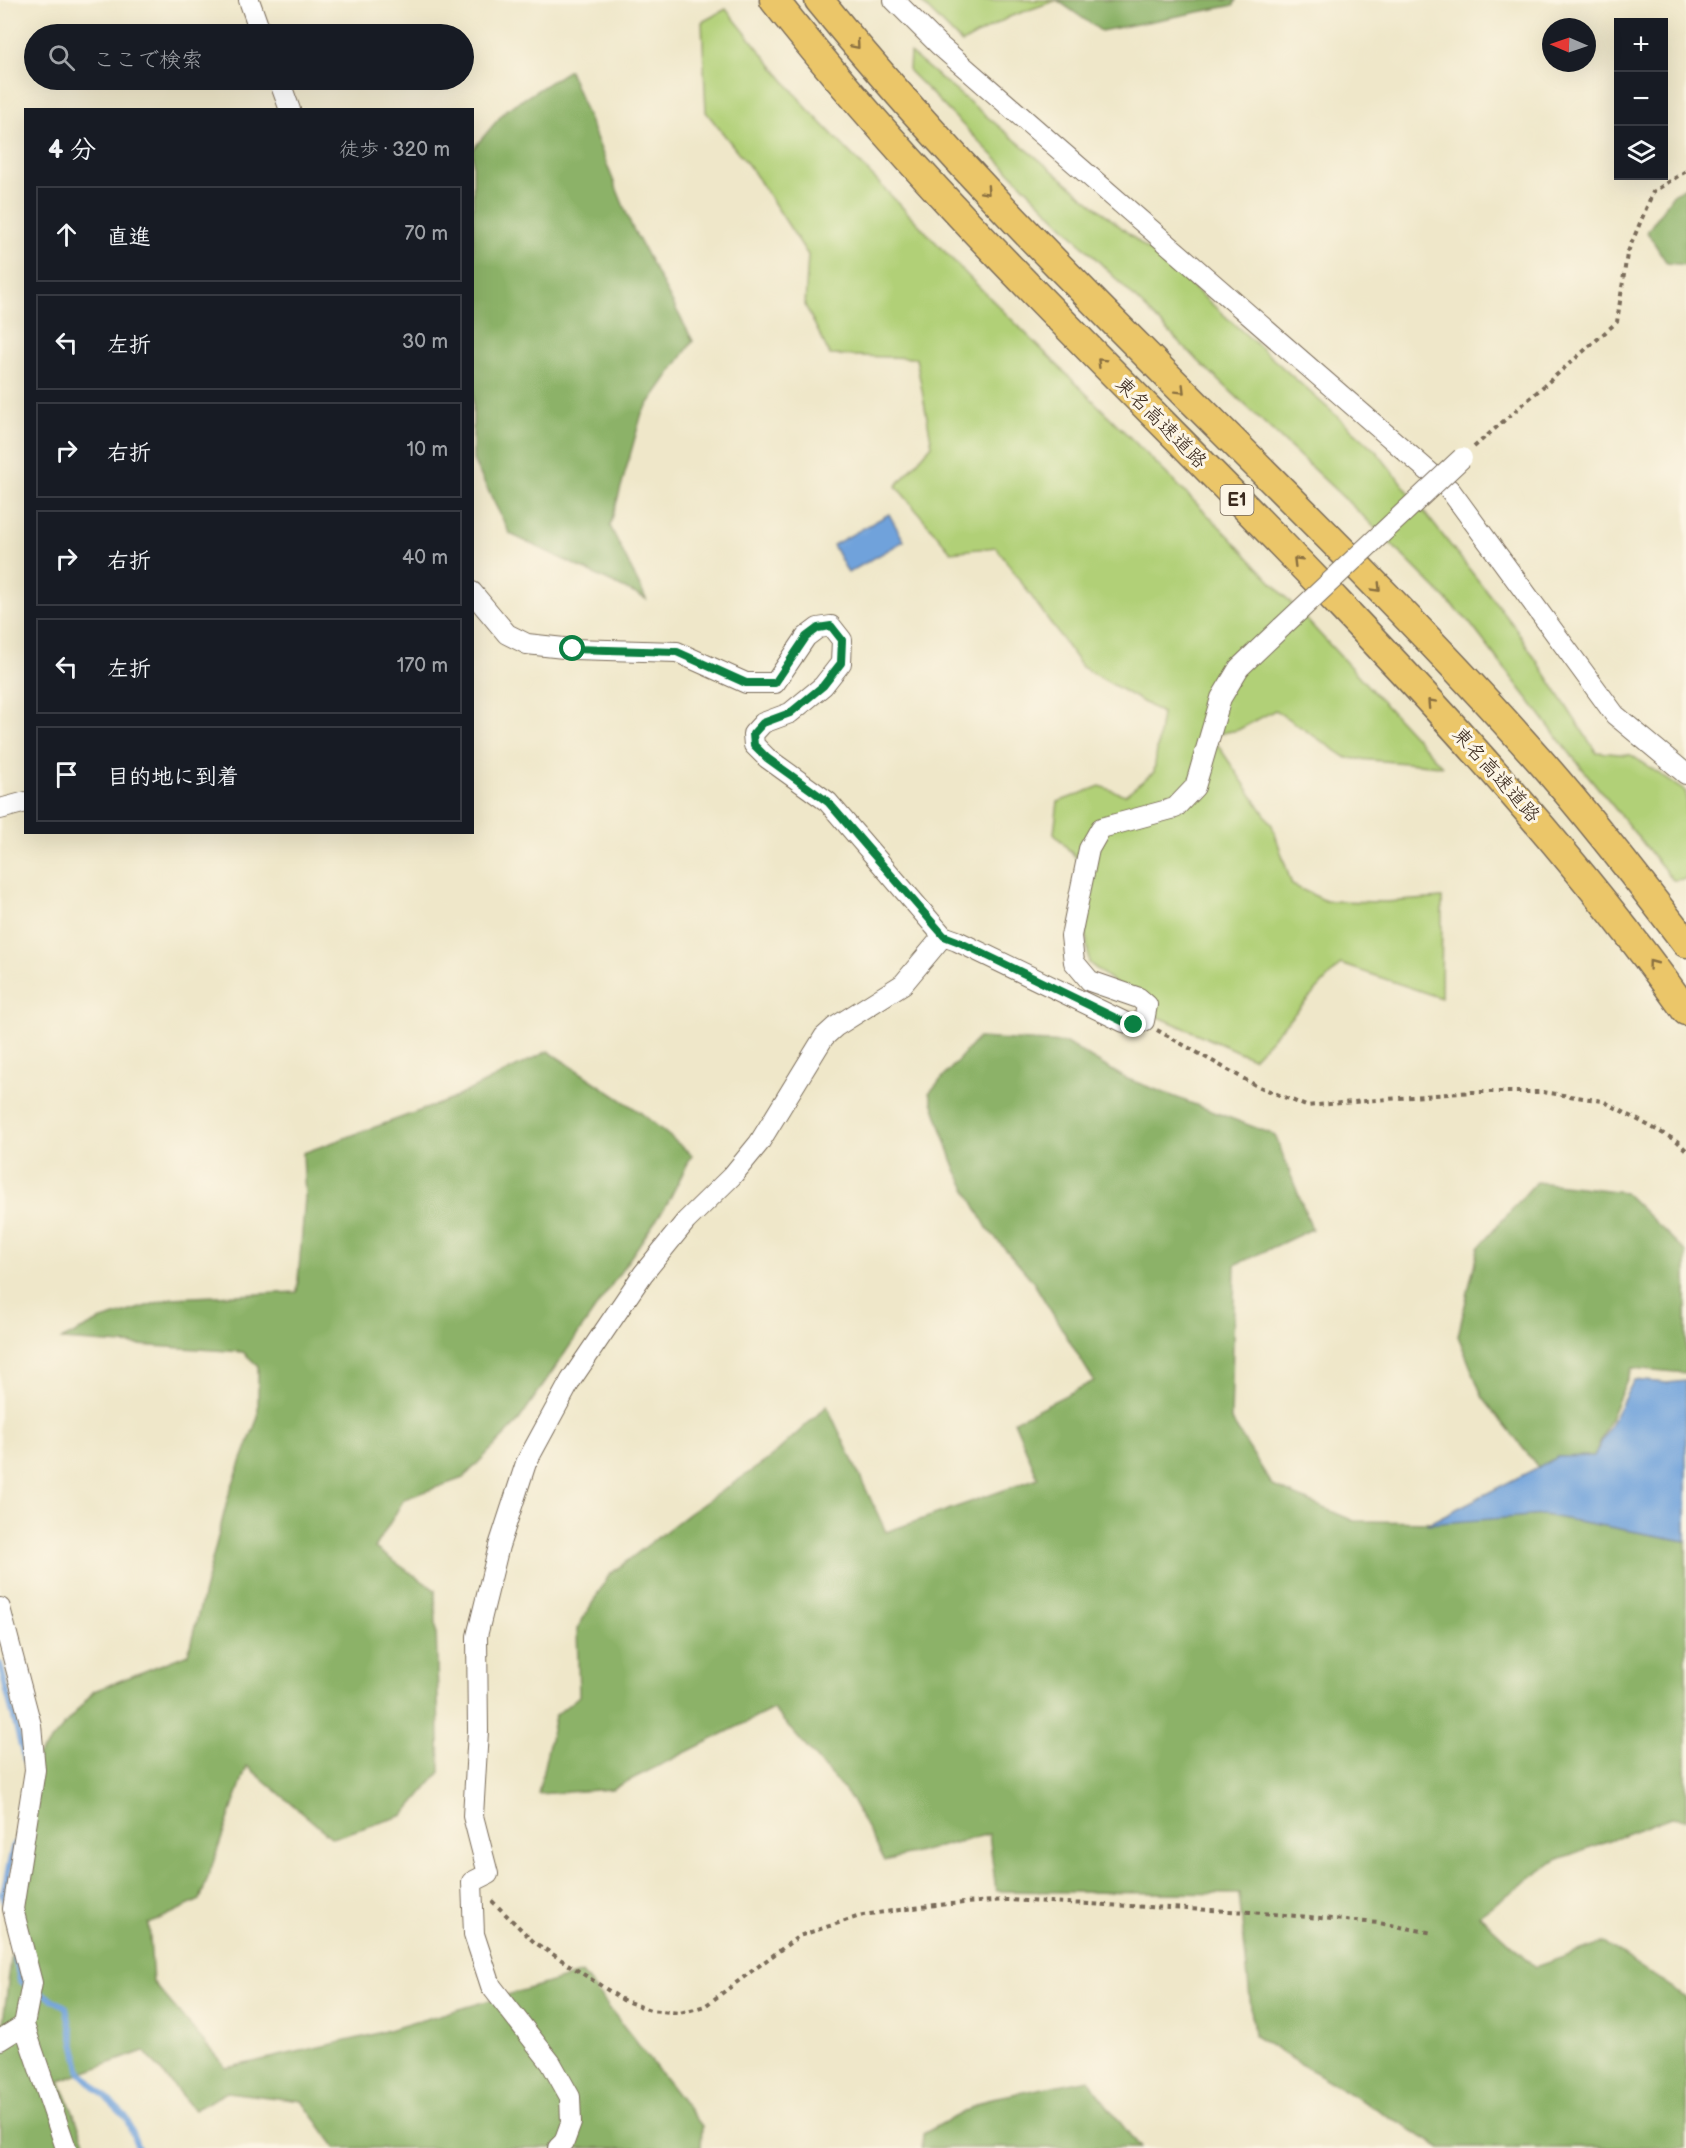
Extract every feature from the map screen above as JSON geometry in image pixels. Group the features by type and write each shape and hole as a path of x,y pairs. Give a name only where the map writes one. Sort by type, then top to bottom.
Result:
{"highway":[{"name":"東名高速道路","path":"774,0 875,122 968,225 1340,604 1501,780 1597,892 1686,1011"},
{"name":"東名高速道路","path":"819,0 939,140 1035,243 1451,665 1548,771 1630,868 1686,943"}],"street":[{"path":"249,0 257,24"},
{"path":"894,0 939,45 1449,490 1615,715 1686,774"},
{"path":"283,90 289,108"},
{"path":"474,594 507,634 527,644 573,649 677,652 746,683 775,683 806,637 818,628 831,626 842,640 841,663 823,686 790,713 763,723 753,734 754,745 767,758 828,802 944,936 1134,1025 1144,1021 1147,1005 1138,998 1090,981 1074,962 1071,936 1089,849 1101,828 1175,808 1194,788 1221,698 1239,668 1462,458"},
{"path":"0,809 24,803"},
{"path":"558,2148 564,2142 571,2123 570,2097 551,2063 491,1986 474,1934 472,1882 488,1874 473,1816 478,1731 477,1636 499,1546 526,1463 571,1380 643,1274 686,1221 732,1176 759,1143 824,1037 835,1027 903,984 944,936"},
{"path":"0,1608 31,1725 35,1770 13,1909 30,1992 24,2025 66,2148"},
{"path":"0,2040 24,2025"}],"path":[{"path":"1462,458 1617,322 1627,254 1653,192 1686,171"},
{"path":"1144,1021 1255,1085 1306,1106 1471,1092 1543,1092 1603,1101 1677,1141 1686,1150"},
{"path":"472,1882 534,1942 623,2000 650,2010 680,2013 705,2006 799,1936 863,1915 936,1905 1007,1900 1250,1912 1379,1923 1433,1933"}],"green space":[{"path":"919,0 1057,0 1009,17 962,43"},
{"path":"1057,0 1236,0 1234,5 1101,31"},
{"path":"726,9 806,107 972,280 1229,536 1442,766 1347,758 1275,710 1238,730 1211,735 1272,825 1292,885 1326,901 1386,902 1442,898 1441,998 1341,964 1253,1058 1159,1017 1089,963 1084,915 1083,866 1054,833 1058,802 1100,786 1125,795 1154,772 1162,713 1082,667 996,547 951,552 896,486 932,445 916,358 830,355 805,305 808,255 753,171 706,112 702,22"},
{"path":"910,53 1186,281 1377,452 1514,626 1596,752 1631,755 1686,792 1686,879 1673,880 1564,746 1469,622 1362,515 1190,353 909,71"},
{"path":"569,70 632,227 693,341 642,413 610,526 646,599 510,534 474,462 474,148 506,110"},
{"path":"1686,187 1686,265 1667,263 1647,232 1674,193"},
{"path":"978,1038 1066,1043 1125,1078 1275,1135 1312,1229 1235,1265 1231,1420 1273,1486 1354,1521 1442,1522 1544,1515 1686,1541 1686,1819 1671,1817 1556,1860 1479,1915 1535,1967 1604,1943 1686,1998 1686,2148 1441,2148 1254,2036 1239,1894 996,1891 989,1834 885,1861 850,1797 773,1709 612,1789 538,1794 555,1716 579,1696 577,1629 609,1575 688,1514 769,1459 827,1406 886,1532 1038,1478 1014,1421 1094,1381 1032,1280 987,1228 955,1168 929,1093"},
{"path":"548,1051 640,1112 692,1155 667,1204 517,1423 463,1478 404,1499 375,1548 435,1590 440,1772 404,1815 332,1838 247,1766 200,1900 149,1924 153,1982 226,2068 368,2036 582,1973 702,2126 701,2148 336,2148 302,2101 227,2092 194,2110 144,2051 60,2081 88,2148 0,2148 0,2023 3,2022 37,1757 94,1691 188,1654 229,1494 258,1417 258,1366 243,1352 61,1340 99,1321 172,1298 297,1292 305,1198 303,1153 450,1100"},
{"path":"1536,1182 1624,1192 1686,1252 1686,1373 1632,1368 1594,1456 1558,1457 1538,1467 1483,1398 1458,1336 1478,1248"},
{"path":"1089,2079 1140,2148 922,2148 923,2134 987,2099"}],"water":[{"path":"889,514 904,541 848,573 833,545"},
{"path":"1634,1380 1667,1383 1686,1381 1686,1541 1544,1515 1427,1524 1558,1457 1594,1456"}],"waterway":[{"path":"0,1664 25,1761"},
{"path":"6,1907 3,1894 14,1844"},
{"path":"15,1956 20,1981 66,2007 81,2073 126,2117 138,2148"}],"route":[{"path":"573,649 677,652 746,683 775,683 806,637 818,628 831,626 842,640 841,663 823,686 790,713 763,723 753,734 754,745 767,758 828,802 880,865 944,936 1134,1025"}]}
